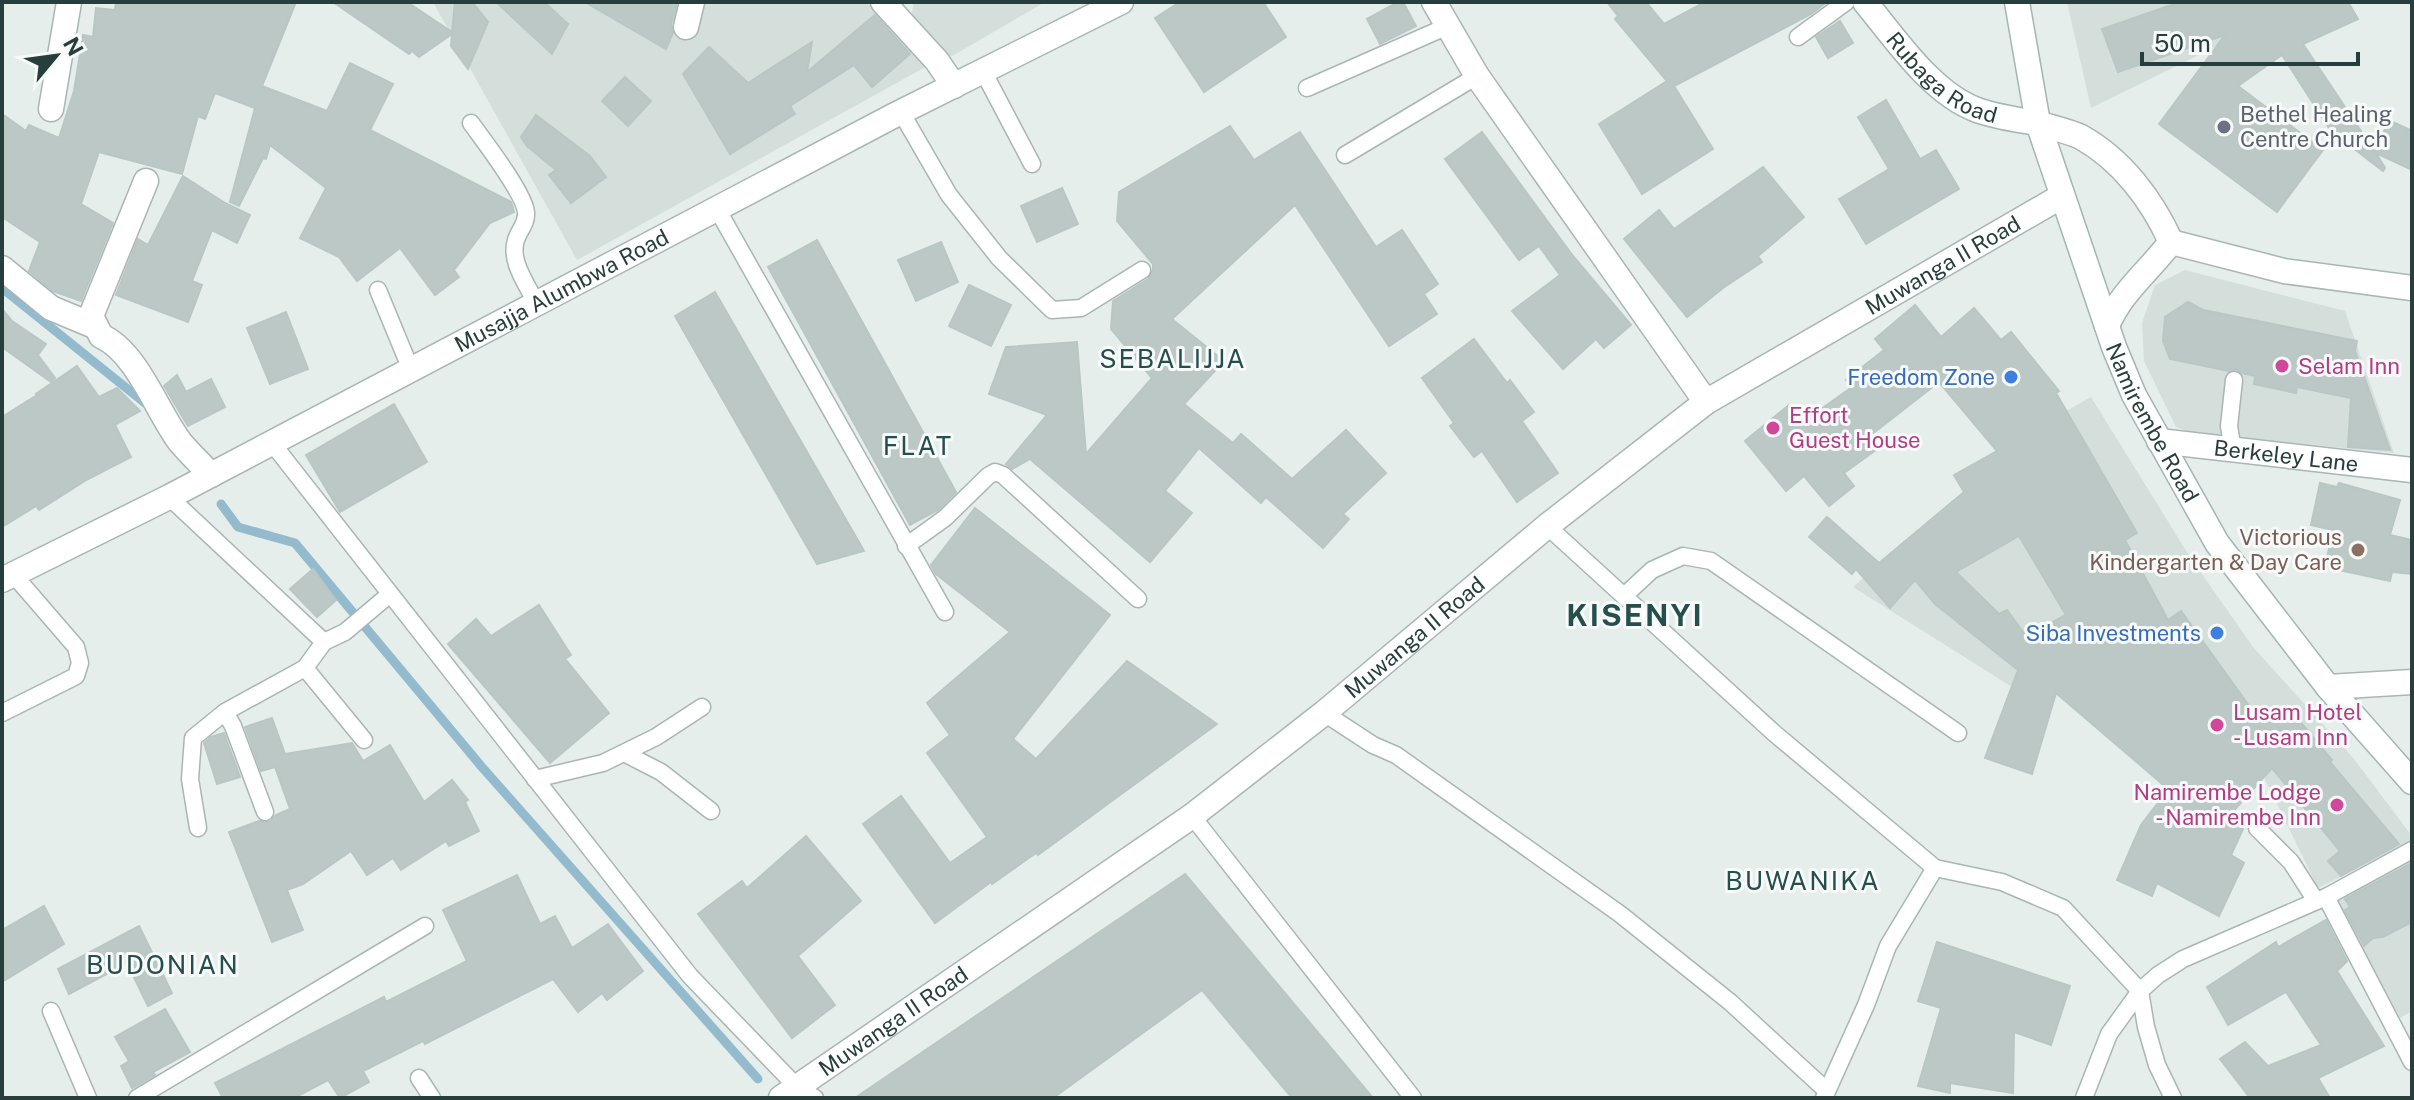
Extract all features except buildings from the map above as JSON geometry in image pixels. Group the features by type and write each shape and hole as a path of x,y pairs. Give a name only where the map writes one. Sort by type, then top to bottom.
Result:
{"street":[{"path":"51,109 69,2"},
{"path":"686,27 692,2"},
{"path":"883,2 937,61 954,86"},
{"name":"Musajja Alumbwa Road","path":"8,577 169,497 716,207 1121,2"},
{"path":"1434,2 1477,76 1706,402"},
{"name":"Rubaga Road","path":"1865,2 1931,80 1974,109 2079,136 2108,157 2151,202 2171,242"},
{"name":"Namirembe Road","path":"2017,2 2038,123 2107,326 2134,395 2217,543 2328,687 2412,782"},
{"path":"146,181 91,316 101,336 115,342 181,442 211,475"},
{"name":"Muwanga II Road","path":"797,1094 1192,816 1324,713 1547,526 1706,402 2062,196"},
{"path":"2107,326 2126,291 2171,242 2284,271 2412,288"},
{"path":"2,268 51,308 94,326"},
{"name":"Berkeley Lane","path":"2159,441 2412,470"},
{"path":"2328,687 2412,682"}],"lane":[{"path":"1798,37 1846,2"},
{"path":"1307,88 1448,26"},
{"path":"983,71 1032,164"},
{"path":"1345,155 1477,76"},
{"path":"901,112 949,195 999,258 1052,310 1081,308 1142,270"},
{"path":"471,123 511,181 526,210 525,225 517,236 513,251 536,303"},
{"path":"716,207 945,612"},
{"path":"378,290 411,370"},
{"path":"2233,451 2229,426 2234,380"},
{"path":"272,443 690,976 797,1094"},
{"path":"906,546 945,518 995,472 1003,475 1138,599"},
{"path":"169,497 324,642"},
{"path":"1547,526 1774,733 1935,868 2002,882 2063,908 2140,991 2157,1065 2173,1098"},
{"path":"1624,596 1652,570 1683,556 1711,561 1958,733"},
{"path":"2,713 76,676 80,663 76,647 8,577"},
{"path":"198,828 190,779 193,738 225,712 305,668 324,642 345,632 390,594"},
{"path":"305,668 364,740"},
{"path":"535,779 603,763 656,737 702,707"},
{"path":"225,712 265,812"},
{"path":"1324,713 1373,745 1396,755 1620,914 1730,1002 1826,1095 1888,946 1935,868"},
{"path":"624,753 661,772 711,811"},
{"path":"1192,816 1413,1098"},
{"path":"2257,828 2291,862 2321,899 2412,1062"},
{"path":"2084,1098 2109,1034 2140,991 2158,975 2183,959 2321,899 2412,850"},
{"path":"137,1098 425,926"},
{"path":"51,1011 88,1098"},
{"path":"419,1078 432,1098"}],"shaded area":[{"path":"433,2 867,2 929,65 577,260"},
{"path":"914,2 1045,2 947,59 911,19"},
{"path":"2067,2 2307,2 2091,108"},
{"path":"2185,270 2345,311 2394,453 2192,433 2176,427 2144,361 2142,323 2155,285"},
{"path":"2091,397 2190,557 2253,647 2354,759 2412,836 2412,841 2318,888 2257,763 2181,718 2141,766 2043,680 2012,687 1853,587 1942,510 1965,496 1954,475"},
{"path":"2412,858 2412,1011 2400,1018 2336,899"}],"waterway":[{"path":"2,288 145,403"},
{"path":"221,504 238,527 295,543 481,766 758,1079"}],"place":[{"name":"Bethel Healing Centre Church","path":"2224,127"},
{"name":"Selam Inn","path":"2282,366"},
{"name":"Freedom Zone","path":"2011,377"},
{"name":"Effort Guest House","path":"1773,428"},
{"name":"Victorious Kindergarten & Day Care","path":"2358,550"},
{"name":"Siba Investments","path":"2217,633"},
{"name":"Lusam Hotel - Lusam Inn","path":"2217,725"},
{"name":"Namirembe Lodge - Namirembe Inn","path":"2337,805"}],"district":[{"name":"SEBALIJJA","path":"1173,359"},
{"name":"FLAT","path":"918,446"},
{"name":"KISENYI","path":"1635,616"},
{"name":"BUWANIKA","path":"1803,881"},
{"name":"BUDONIAN","path":"163,965"}]}
